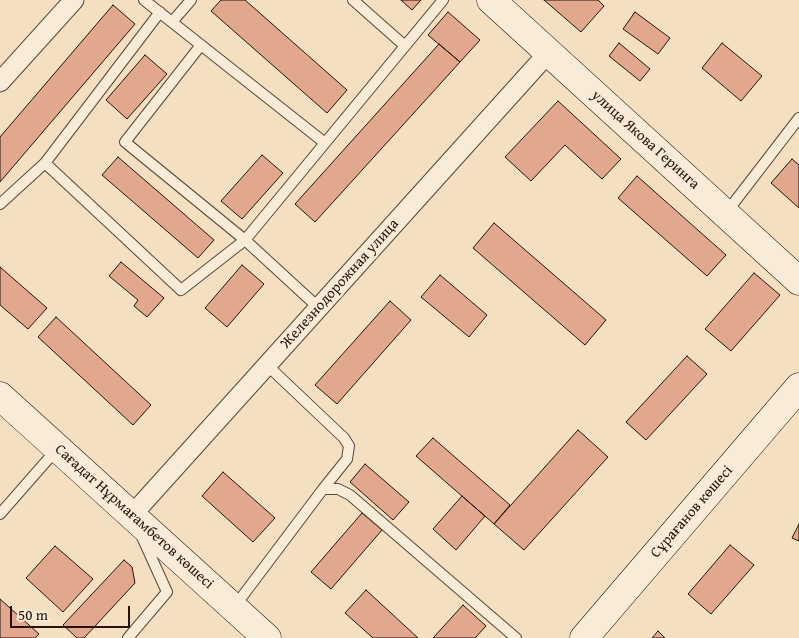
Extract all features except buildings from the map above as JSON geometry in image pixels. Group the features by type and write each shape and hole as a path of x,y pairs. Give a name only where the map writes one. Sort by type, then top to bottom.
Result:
{"main road":[{"name":"улица Якова Геринга","path":"499,3 549,52 799,280"},
{"name":"Сұрағанов көшесі","path":"584,638 799,387"},
{"name":"Сағадат Нұрмағамбетов көшесі","path":"0,396 267,638"}],"street":[{"path":"0,82 74,0"},
{"name":"Железнодорожная улица","path":"132,515 549,52"}],"lane":[{"path":"144,0 325,143"},
{"path":"172,22 191,0"},
{"path":"353,0 405,46"},
{"path":"45,163 182,290 246,240 443,0"},
{"path":"0,204 45,163 160,12"},
{"path":"200,45 125,142 246,240 318,308"},
{"path":"726,214 799,118"},
{"path":"234,608 347,459 349,446 344,438 267,365"},
{"path":"0,514 58,448"},
{"path":"323,489 338,490 350,495 516,638"},
{"path":"128,638 167,592 132,515"}]}
